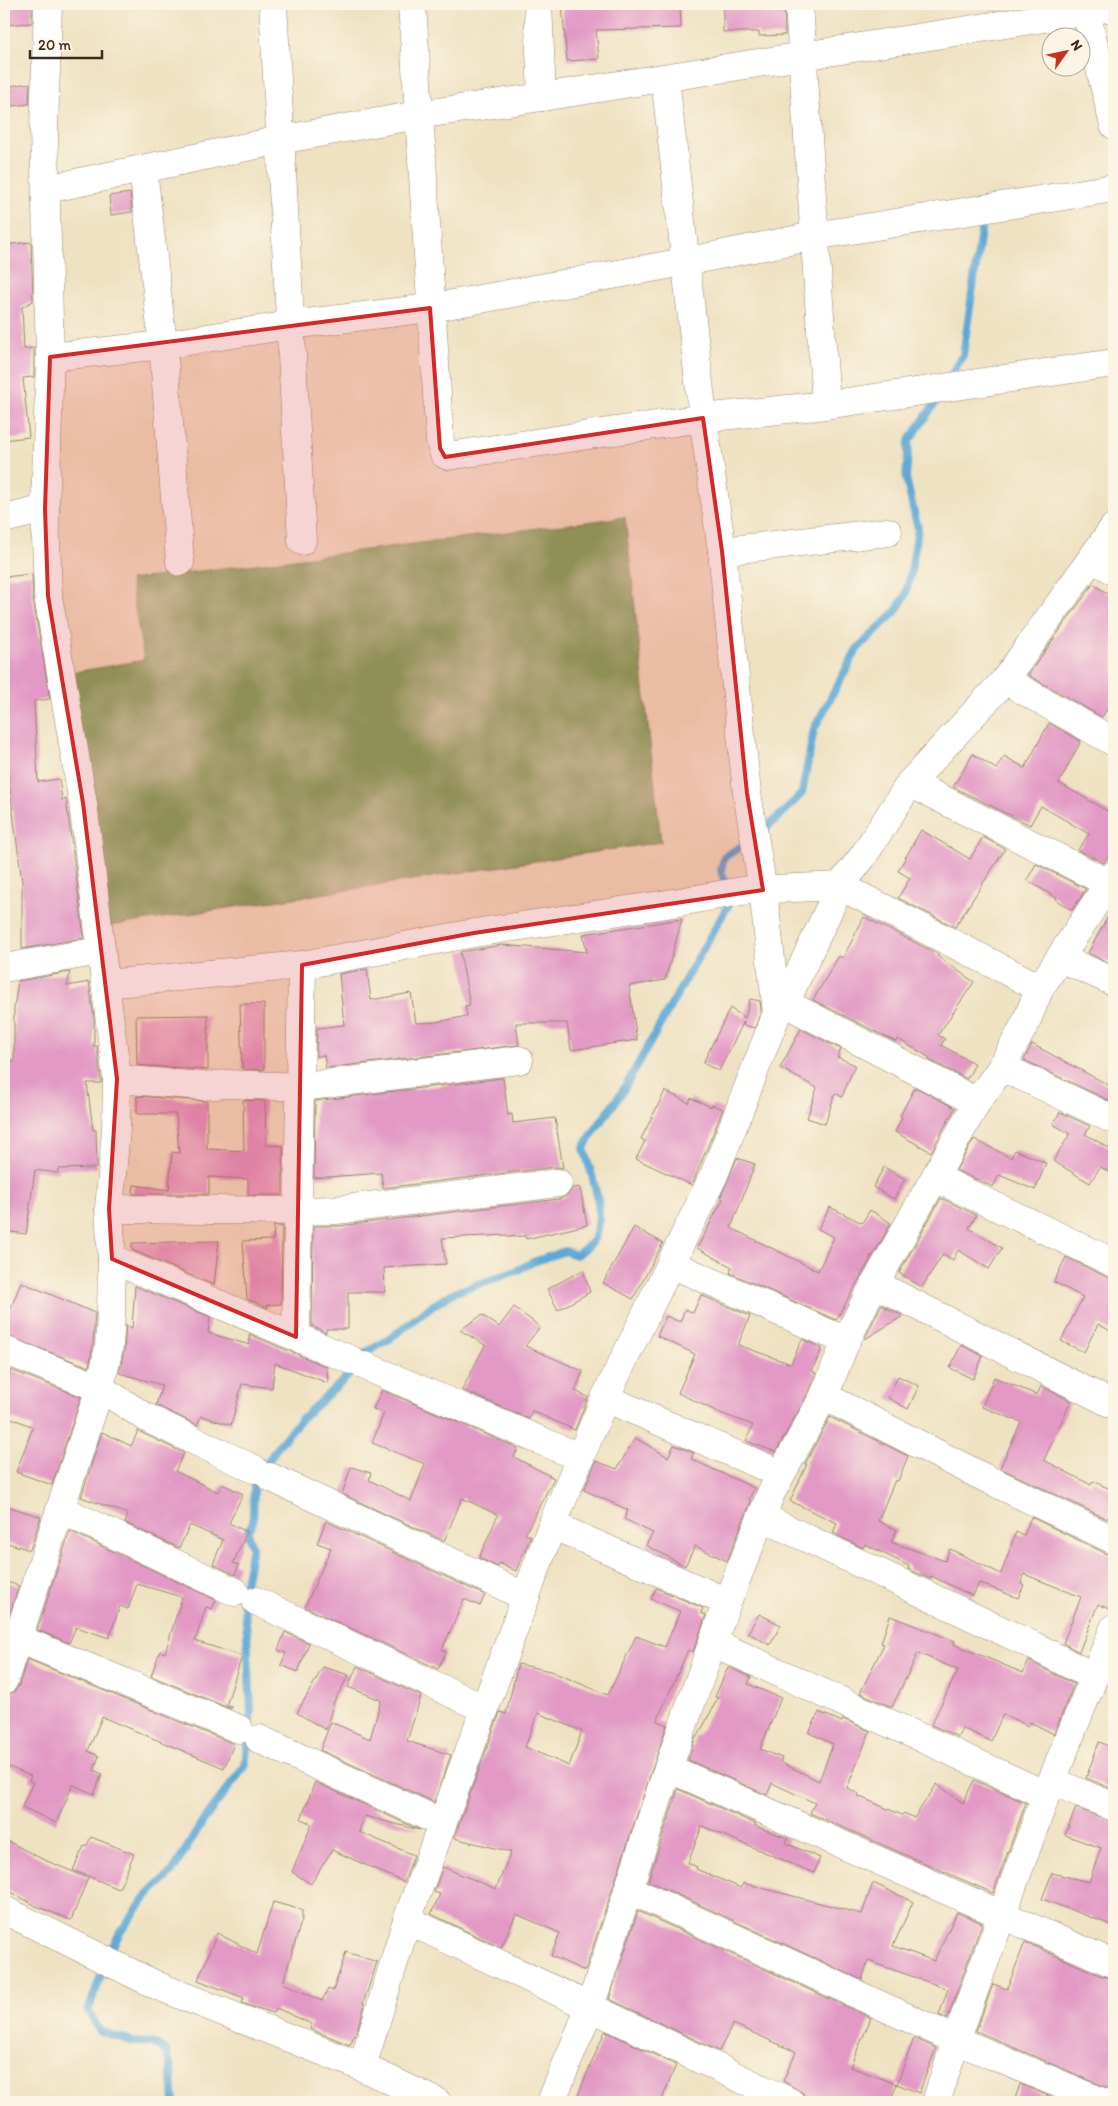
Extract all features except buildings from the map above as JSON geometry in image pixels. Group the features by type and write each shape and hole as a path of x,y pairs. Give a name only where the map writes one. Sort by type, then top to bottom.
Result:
{"street":[{"path":"4,1680 11,1636 60,1509 100,1388 109,1347 112,1259 109,1209 116,1130 117,1079 106,984 100,951 82,803 48,596 45,509 50,357 44,129 48,4"},
{"path":"273,4 302,541"},
{"path":"412,4 417,115 430,308 440,448 444,454 448,456 703,418 826,405 1114,363"},
{"path":"538,4 542,97"},
{"path":"799,4 826,405"},
{"path":"47,189 280,140 417,115 665,78 698,71 803,57 1085,8 1114,7"},
{"path":"1085,8 1114,125"},
{"path":"665,78 684,262 722,551 747,793 781,1008"},
{"path":"143,169 163,344 180,562"},
{"path":"50,357 163,344 290,325 430,308 684,262 814,236 1114,188"},
{"path":"4,519 45,509"},
{"path":"362,2067 406,1920 579,1457 605,1398 714,1175 781,1008 840,886 864,855 910,783 1005,680 1103,564 1114,527"},
{"path":"722,551 888,532"},
{"path":"1005,680 1114,742"},
{"path":"551,2102 590,2007 668,1768 727,1602 781,1474 824,1396 846,1341 875,1284 977,1102 1002,1067 1026,1022 1040,988 1111,879 910,783"},
{"path":"106,984 302,965 474,933 748,890 840,886 1040,988"},
{"path":"4,968 100,951"},
{"path":"1060,958 1114,982"},
{"path":"296,1337 302,965"},
{"path":"781,1008 977,1102"},
{"path":"117,1079 202,1086 228,1084 301,1087 519,1060"},
{"path":"1002,1067 1114,1120"},
{"path":"936,1178 1114,1263"},
{"path":"109,1209 336,1210 558,1182"},
{"path":"112,1259 579,1457"},
{"path":"671,1264 846,1341"},
{"path":"875,1284 1114,1405"},
{"path":"4,1350 100,1388 147,1418 526,1597"},
{"path":"824,1396 977,1474 1114,1540"},
{"path":"605,1398 781,1474"},
{"path":"60,1509 484,1708"},
{"path":"762,1517 1025,1641 1094,1677"},
{"path":"552,1525 727,1602"},
{"path":"11,1636 249,1734 442,1823"},
{"path":"714,1643 1049,1788 1114,1807"},
{"path":"936,2102 956,2040 1049,1788 1094,1677 1111,1646"},
{"path":"668,1768 1114,1964"},
{"path":"628,1889 956,2040 1102,2102"},
{"path":"4,1910 158,1986 362,2067 437,2102"},
{"path":"406,1920 790,2102"}],"highlighted area":[{"path":"430,308 440,448 445,457 703,418 722,551 747,793 763,890 474,933 302,965 296,1337 112,1259 109,1209 117,1079 83,803 48,596 45,509 50,357"}],"green space":[{"path":"625,517 661,842 97,928 69,673 144,660 130,580"}],"waterway":[{"path":"948,381 963,355 981,231"},
{"path":"759,834 802,793 814,729 857,649 896,611 905,596 918,529 906,478 909,441 940,396"},
{"path":"726,885 721,871 724,857 750,841"},
{"path":"174,2102 171,2068 166,2051 152,2043 133,2042 100,2031 88,2011 109,1953 121,1931 147,1896 172,1872 203,1821 245,1766 251,1712 247,1632 243,1596 252,1547 247,1532 253,1522 254,1483 278,1446 300,1420 346,1378 365,1353 388,1340 429,1308 453,1293 516,1271 533,1262 565,1251 576,1255 592,1242 598,1226 598,1203 584,1148 592,1133 622,1092 731,901"}]}
